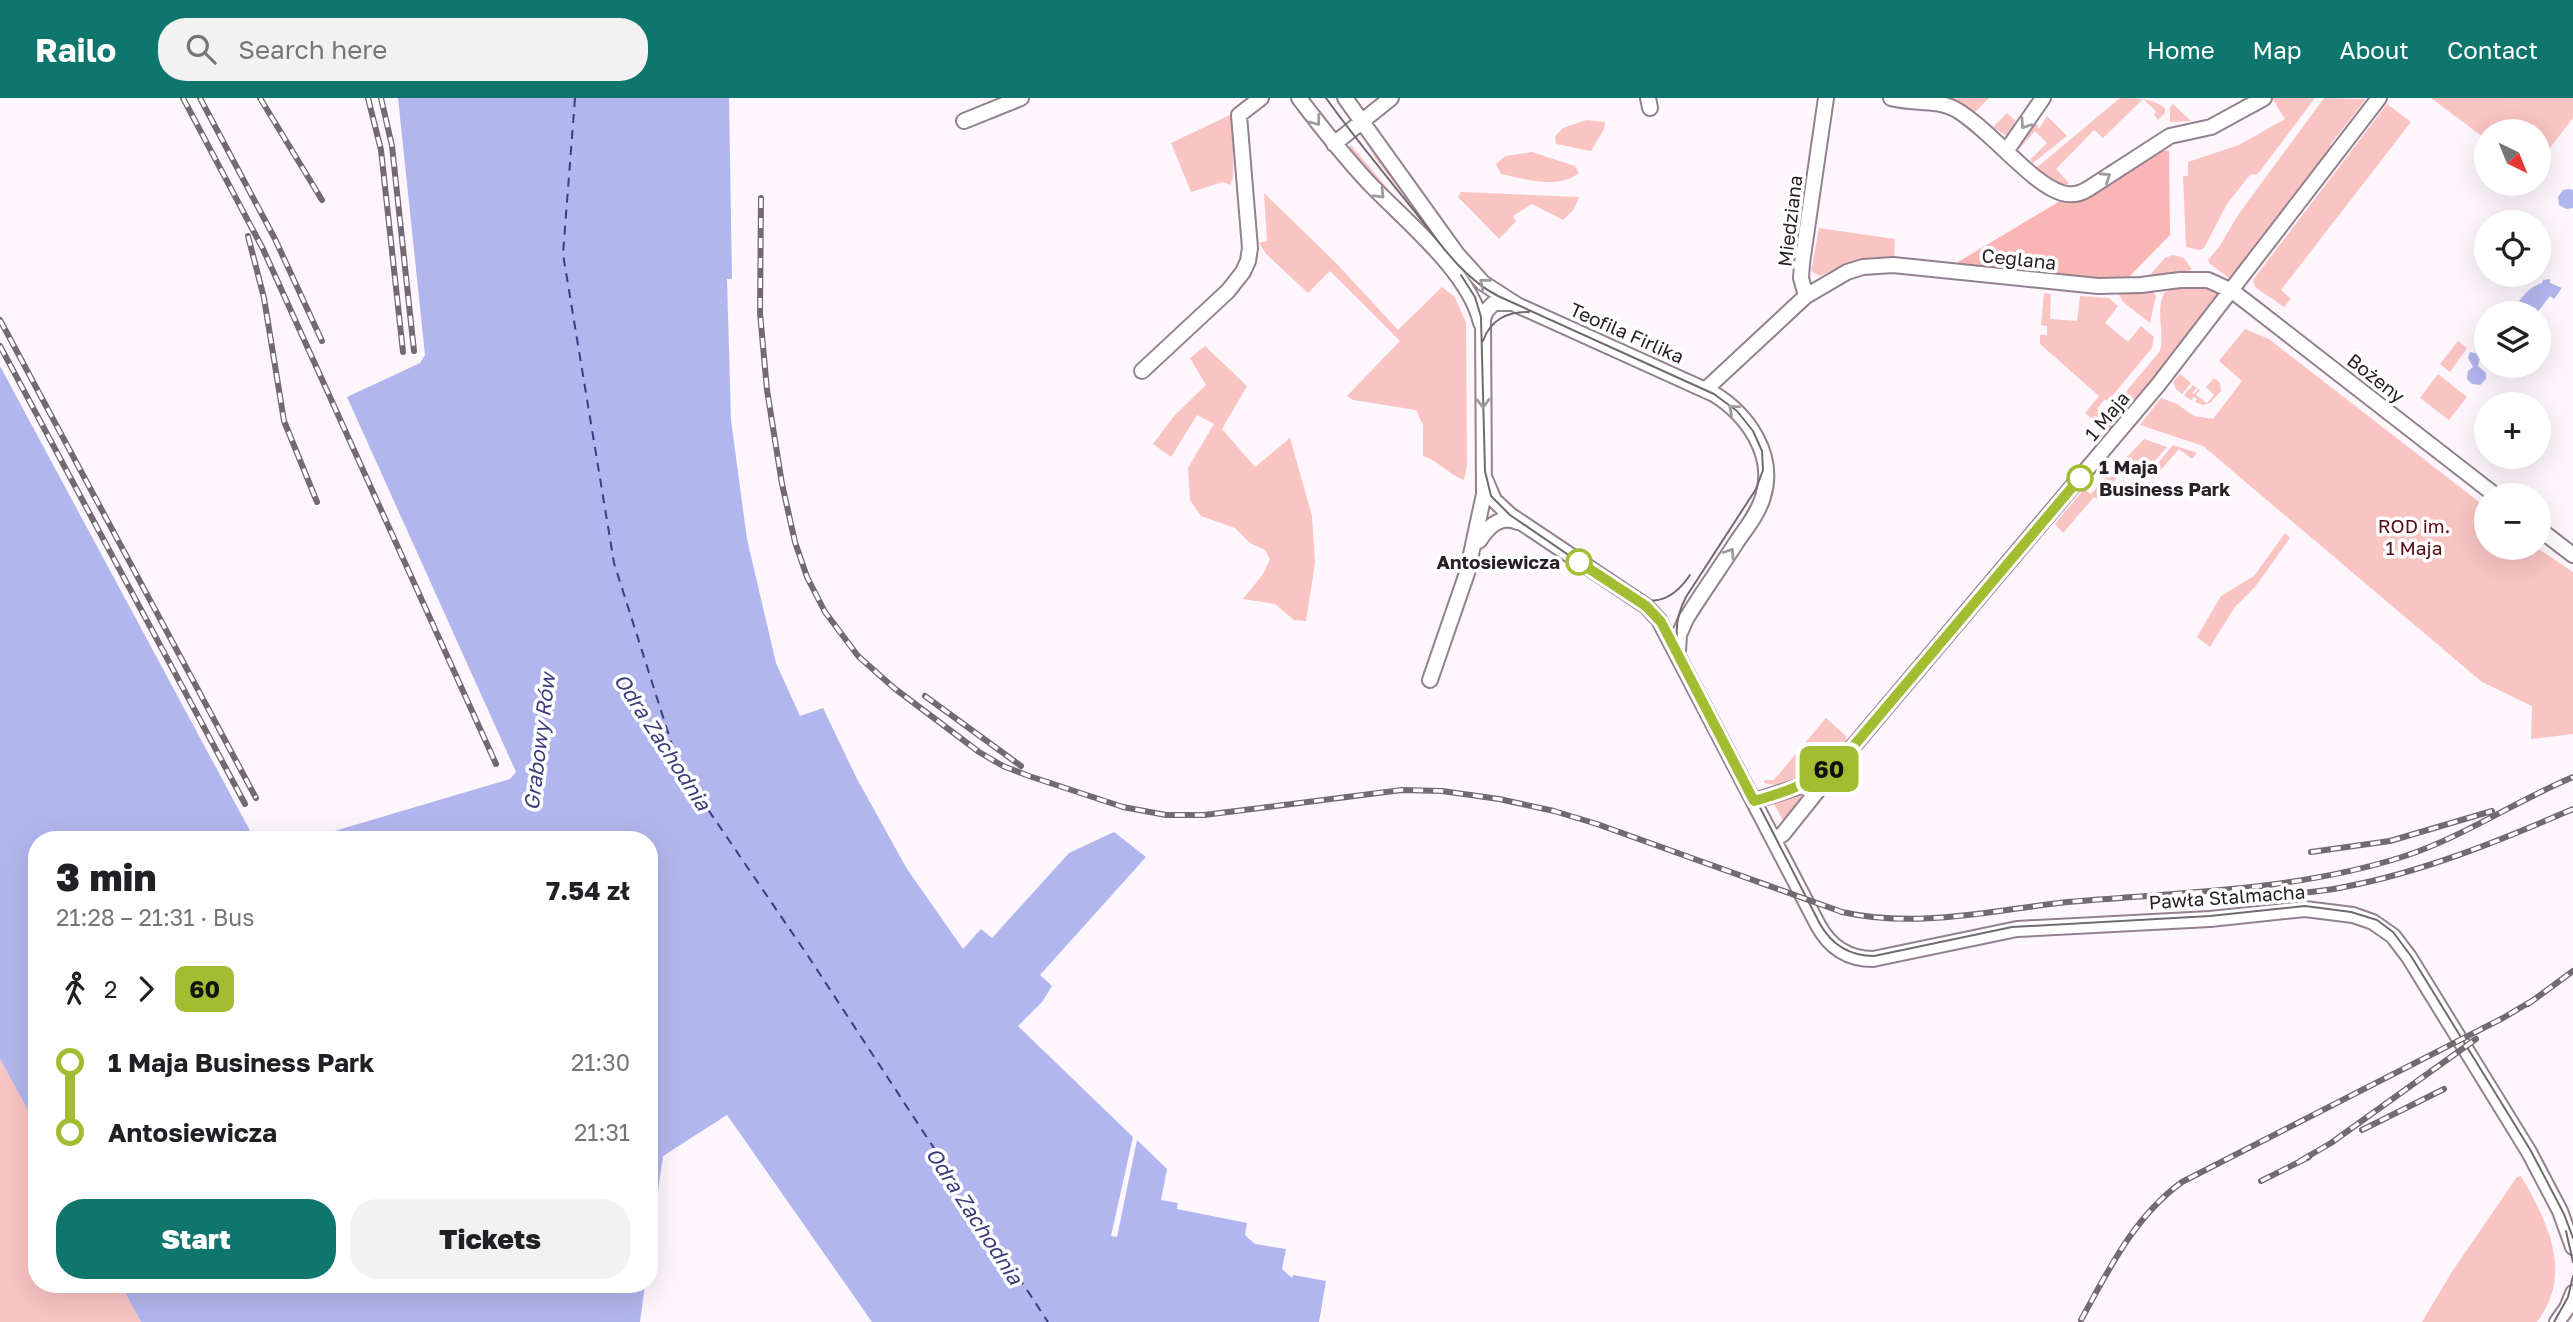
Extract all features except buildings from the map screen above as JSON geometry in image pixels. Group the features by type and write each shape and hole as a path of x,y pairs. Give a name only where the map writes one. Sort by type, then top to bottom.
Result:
{"street":[{"path":"964,121 1021,98"},
{"path":"1142,371 1228,291 1248,261 1250,248 1239,115 1261,98"},
{"path":"1299,98 1334,144 1459,278 1474,302 1482,335"},
{"name":"Teofila Firlika","path":"1345,98 1466,266 1487,286 1517,304 1705,390 1728,403 1748,424 1761,447 1767,475 1765,491 1758,510 1695,604 1680,632 1678,655"},
{"path":"1334,144 1391,98"},
{"name":"Miedziana","path":"1806,296 1801,278 1802,263 1826,98"},
{"path":"1891,98 1950,107 1975,122 2046,184 2066,194 2083,192 2170,136 2211,127 2264,98"},
{"path":"2007,149 2043,98"},
{"name":"1 Maja","path":"1774,840 1783,834 1851,749 2158,385 2379,98"},
{"name":"Ceglana","path":"1806,296 1847,272 1882,265 2110,286 2208,279 2232,290"},
{"name":"Bożeny","path":"2232,290 2480,483"},
{"path":"1705,390 1806,296"},
{"path":"1430,680 1474,548 1485,479 1482,335 1484,316 1491,305 1504,301 1517,304"},
{"path":"1485,479 1495,502 1519,522 1661,615 1670,616 1685,612 1695,604"},
{"path":"1474,548 1488,528 1496,522 1510,519 1519,522"},
{"path":"2551,539 2573,555"},
{"path":"1646,606 1663,624 1774,840"},
{"name":"1 Maja","path":"1754,801 1809,783 1851,749"},
{"name":"Pawła Stalmacha","path":"1774,840 1830,943 1848,955 1870,959 2029,928 2210,919 2300,909 2330,911 2369,920 2393,936 2409,957 2532,1158 2560,1211 2573,1247"},
{"path":"2557,1322 2573,1293"}],"green space":[{"path":"1943,98 1989,98 1974,113"},
{"path":"2120,98 2143,99 2103,138 2094,130 2056,169 2069,183 2064,187 2035,169"},
{"path":"2272,98 2315,98 2261,170 2250,175 2227,204 2204,248 2199,250 2186,247 2183,176 2188,176 2188,162 2239,145 2285,119"},
{"path":"2324,98 2366,99 2330,145 2334,148 2237,275 2229,278 2208,260"},
{"path":"2431,98 2573,98 2573,118 2552,145 2552,119 2474,119 2474,130"},
{"path":"2143,99 2165,108 2165,113 2158,120 2154,115 2156,111"},
{"path":"2173,104 2191,121 2170,122 2170,107"},
{"path":"2387,104 2411,122 2281,290 2291,299 2284,307 2255,287 2253,280"},
{"path":"1234,113 1233,178 1230,185 1223,182 1191,192 1171,143"},
{"path":"2007,113 2020,125 2013,134 2005,135 1993,127"},
{"path":"2047,116 2067,136 2033,163 2030,160 2047,143 2035,131 2019,149 2019,144 2034,119 2039,129"},
{"path":"1586,120 1605,122 1604,129 1591,151 1556,144 1555,136 1563,128"},
{"path":"1364,138 1410,199 1410,204 1375,158"},
{"path":"1350,144 1403,207 1401,208 1349,152"},
{"path":"1532,152 1575,166 1579,173 1561,181 1551,182 1501,174 1496,164 1505,156"},
{"path":"1461,192 1579,197 1574,209 1563,220 1532,204 1513,216 1516,221 1499,239 1458,197"},
{"path":"1264,193 1337,264 1398,330 1442,287 1455,297 1466,323 1467,465 1464,480 1423,456 1423,425 1416,410 1353,400 1347,396 1400,341 1330,271 1308,293 1266,254 1259,243 1267,241"},
{"path":"1819,228 1895,239 1894,259 1851,262 1820,276 1811,271"},
{"path":"2173,255 2184,258 2192,270 2154,278 2149,276 2165,258"},
{"path":"2195,286 2217,291 2219,298 2165,369 2111,431 2104,429 2085,413 2099,396 2040,344 2040,335 2047,335 2047,326 2041,325 2044,293 2051,294 2050,319 2077,321 2080,296 2109,298 2118,306 2105,323 2128,342 2141,326 2154,337 2152,348 2108,401 2105,399 2097,409 2112,423 2121,413 2114,406 2160,351 2160,307 2164,293 2171,289"},
{"path":"2153,292 2156,296 2150,323 2123,302 2118,293"},
{"name":"ROD im. 1 Maja","path":"2245,329 2269,339 2474,498 2474,560 2551,560 2551,557 2573,572 2573,734 2531,739 2532,706 2482,682 2203,446 2140,425 2161,398 2177,404 2194,416 2213,419 2242,381 2219,361"},
{"path":"2458,341 2467,348 2450,372 2440,364"},
{"path":"1205,346 1247,386 1222,429 1255,467 1290,438 1312,516 1315,563 1306,621 1294,620 1275,604 1243,599 1263,574 1270,559 1265,550 1250,543 1235,528 1201,516 1190,500 1188,468 1214,424 1197,415 1171,457 1153,444 1174,416 1206,385 1190,358"},
{"path":"2180,374 2191,383 2182,394 2173,382"},
{"path":"2438,374 2467,397 2449,420 2420,398"},
{"path":"2214,378 2220,383 2221,391 2210,403 2203,405 2195,402 2197,399 2194,397 2191,400 2184,395 2193,385 2197,388 2192,393 2200,390 2196,395 2207,403 2214,395 2206,387"},
{"path":"2144,439 2167,447 2145,472 2127,457"},
{"path":"2173,445 2197,453 2192,459 2179,449 2153,479 2148,475"},
{"path":"2115,466 2120,474 2098,499 2094,497 2063,533 2055,524 2084,489 2091,494"},
{"path":"2285,533 2290,538 2255,587 2234,608 2210,647 2197,637 2221,596 2254,576"},
{"path":"1826,718 1846,736 1847,743 1827,764 1823,761 1804,777 1789,783 1764,783 1764,780 1774,780"},
{"path":"1803,793 1804,798 1784,822 1774,804"},
{"path":"0,1059 28,1110 28,1293 125,1293 141,1322 0,1322"},
{"path":"2521,1176 2548,1231 2555,1267 2554,1286 2548,1304 2537,1322 2422,1322 2453,1270 2517,1177"}],"shaded area":[{"path":"2163,150 2169,151 2170,235 2128,278 2103,279 1960,266 1958,262 2060,201 2076,201"}],"water":[{"path":"398,98 729,98 732,279 727,279 731,420 747,539 776,663 800,716 823,708 856,777 907,869 963,949 981,929 992,938 1069,853 1114,832 1146,857 1040,975 1052,986 1042,1002 1018,1026 1133,1137 1111,1236 1117,1237 1137,1140 1167,1169 1161,1200 1178,1203 1177,1209 1247,1223 1245,1235 1255,1244 1286,1249 1282,1269 1292,1278 1293,1275 1326,1281 1319,1322 872,1322 727,1115 663,1156 658,1191 658,831 334,831 510,779 516,772 347,397 420,363 425,355"},
{"path":"2563,190 2573,190 2573,208 2566,209 2559,205 2558,197"},
{"path":"2551,283 2562,288 2554,299 2550,296 2546,301 2520,301 2534,287 2551,287"},
{"path":"2470,352 2474,353 2474,378 2486,378 2480,385 2472,384 2467,379 2468,371 2473,367 2468,358"},
{"path":"0,366 250,831 28,831 28,1110 0,1059"},
{"path":"125,1293 644,1293 640,1322 141,1322"}],"ferry route":[{"path":"575,98 563,254 614,563 679,767 808,956 1048,1322"}],"tram line":[{"path":"1326,98 1440,244 1472,279 1498,296 1714,394 1737,411 1753,431 1762,451 1763,470 1756,489 1686,597 1678,618 1677,639 1681,654 1820,924 1830,938 1842,948 1857,954 1874,956 2012,927 2210,916 2305,906 2351,912 2377,920 2393,932 2411,956 2531,1151 2564,1214 2573,1238"},
{"path":"1461,275 1475,297 1481,317 1485,471 1491,496 1510,515 1643,606 1658,621 1673,650"},
{"path":"1483,341 1490,327 1501,318 1514,313 1529,312"},
{"path":"1634,598 1659,600 1673,594 1690,575"},
{"path":"2566,1231 2573,1262"},
{"path":"2554,1322 2568,1297 2573,1276"}],"railway":[{"path":"183,98 263,249 496,764"},
{"path":"200,98 275,239 322,341"},
{"path":"260,98 322,200"},
{"path":"368,98 381,150 403,352"},
{"path":"381,98 392,146 414,351"},
{"path":"761,198 760,313 767,390 782,484 795,542 807,577 825,612 858,656 894,688 979,752 1003,766 1029,776 1123,807 1166,815 1204,815 1402,790 1442,791 1499,799 1597,824 1842,912 1899,919 1955,916 2068,902 2238,888 2323,877 2364,868 2427,848 2573,777"},
{"path":"248,236 264,298 284,421 317,502"},
{"path":"0,320 256,798"},
{"path":"0,346 245,804"},
{"path":"925,696 1021,766"},
{"path":"2237,897 2318,891 2373,881 2460,854 2573,809"},
{"path":"2311,852 2390,841 2492,811"},
{"path":"2528,1004 2573,971"},
{"path":"2081,1320 2136,1228 2150,1211 2182,1182 2503,1018 2535,999"},
{"path":"2300,1161 2331,1143 2476,1039"},
{"path":"2362,1130 2444,1089"},
{"path":"2261,1181 2309,1157"}],"bus line":[{"name":"60","path":"1579,562 1646,606 1661,622 1754,801 1809,783 1851,749 2080,478"}],"place":[{"name":"1 Maja Business Park","path":"2080,478"},
{"name":"Antosiewicza","path":"1579,562"}],"water label":[{"name":"Grabowy Rów","path":"540,742"},
{"name":"Odra Zachodnia","path":"662,742"},
{"name":"Odra Zachodnia","path":"974,1216"}]}
